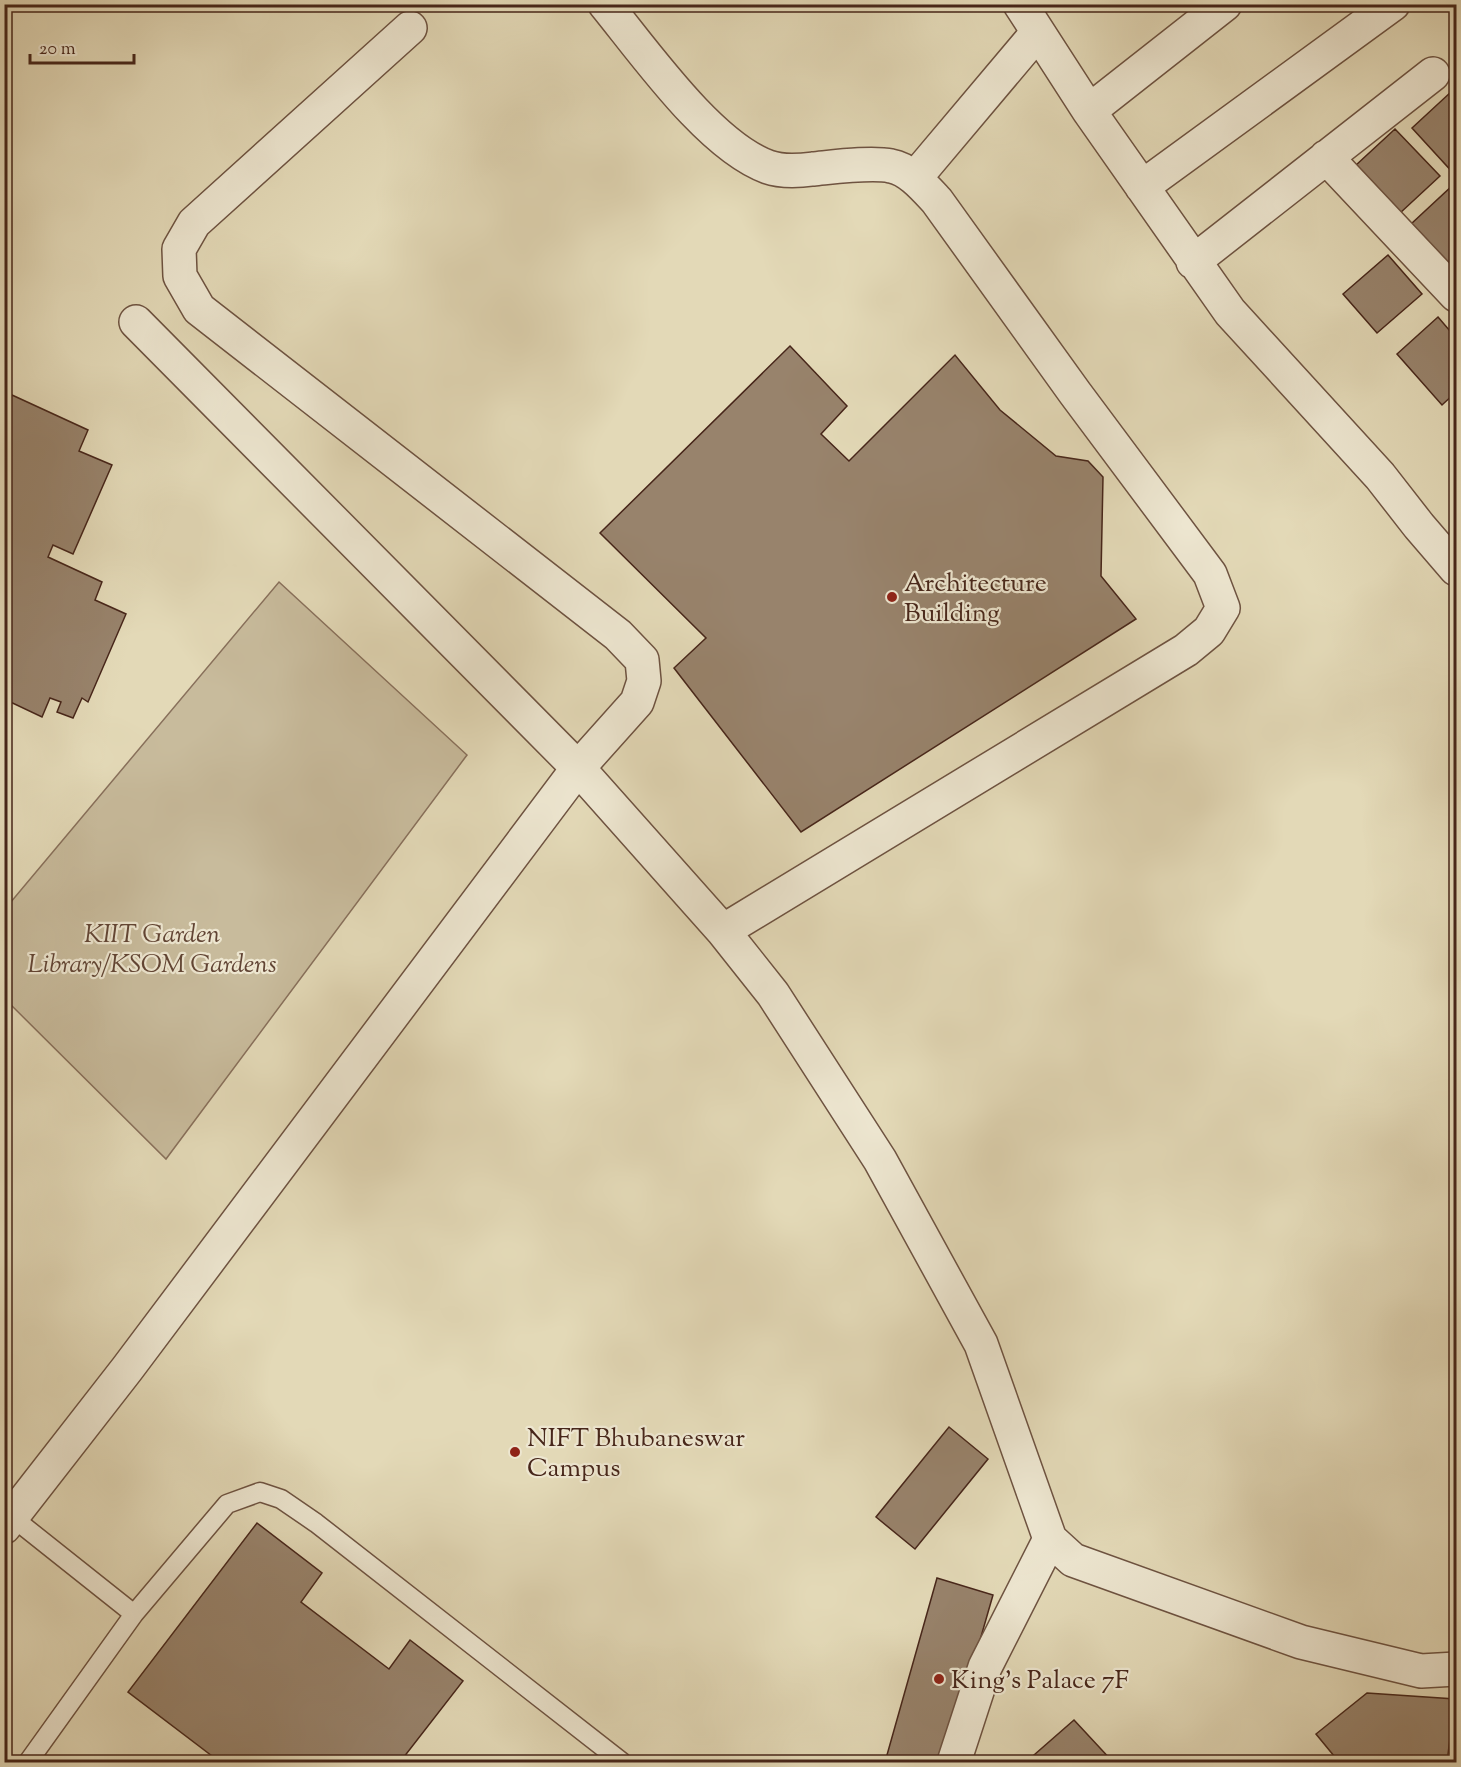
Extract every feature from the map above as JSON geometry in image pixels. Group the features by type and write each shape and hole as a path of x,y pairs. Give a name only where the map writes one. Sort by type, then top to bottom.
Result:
{"street":[{"path":"604,4 688,104 735,150 777,169 794,171 840,166 892,166 915,178 937,201 1075,393 1210,574 1223,608 1209,631 1186,650 723,931"},
{"path":"1020,4 1089,111 1230,312 1380,476 1456,568"},
{"path":"1089,111 1225,4"},
{"path":"1142,187 1393,4"},
{"path":"7,1518 127,1369 578,768 637,702 644,681 642,660 618,635 199,309 180,276 178,249 194,224 410,28"},
{"path":"915,178 1038,32"},
{"path":"1193,262 1433,74"},
{"path":"1326,157 1456,295"},
{"path":"136,322 578,768 723,931 773,994 880,1160 981,1344 1050,1539 1073,1560 1301,1642 1421,1671 1456,1669"},
{"path":"954,1762 985,1667 1050,1539"}],"lane":[{"path":"28,1762 134,1614 227,1504 260,1492 281,1499 316,1523 622,1762"},
{"path":"7,1518 134,1614"}],"green space":[{"name":"KIIT Garden Library/KSOM Gardens","path":"279,582 467,755 166,1159 5,999 5,909"}],"building":[{"path":"1452,91 1456,96 1456,176 1412,128"},
{"path":"1395,129 1440,176 1399,214 1355,166"},
{"path":"1452,186 1456,192 1455,272 1411,224"},
{"path":"1388,255 1422,294 1377,333 1343,294"},
{"path":"1438,317 1456,338 1456,392 1442,405 1397,354"},
{"name":"Architecture Building","path":"790,346 847,406 821,434 849,461 955,355 1000,410 1056,456 1088,461 1103,477 1101,576 1136,619 801,832 674,668 706,638 600,533"},
{"path":"12,395 88,430 79,451 112,465 73,554 53,545 48,557 102,582 95,600 126,614 88,702 82,698 73,718 57,712 61,702 50,698 42,717 4,699 4,414"},
{"path":"949,1427 988,1459 915,1549 876,1517"},
{"path":"257,1523 322,1573 301,1602 389,1669 410,1640 463,1681 400,1762 220,1762 128,1692"},
{"name":"King's Palace 7F","path":"937,1578 993,1595 945,1762 885,1762"},
{"path":"1367,1693 1455,1699 1447,1762 1339,1762 1316,1734"},
{"path":"1074,1720 1113,1762 1026,1762"}],"place":[{"name":"Architecture Building","path":"892,597"},
{"name":"NIFT Bhubaneswar Campus","path":"515,1452"},
{"name":"King's Palace 7F","path":"939,1679"}]}
